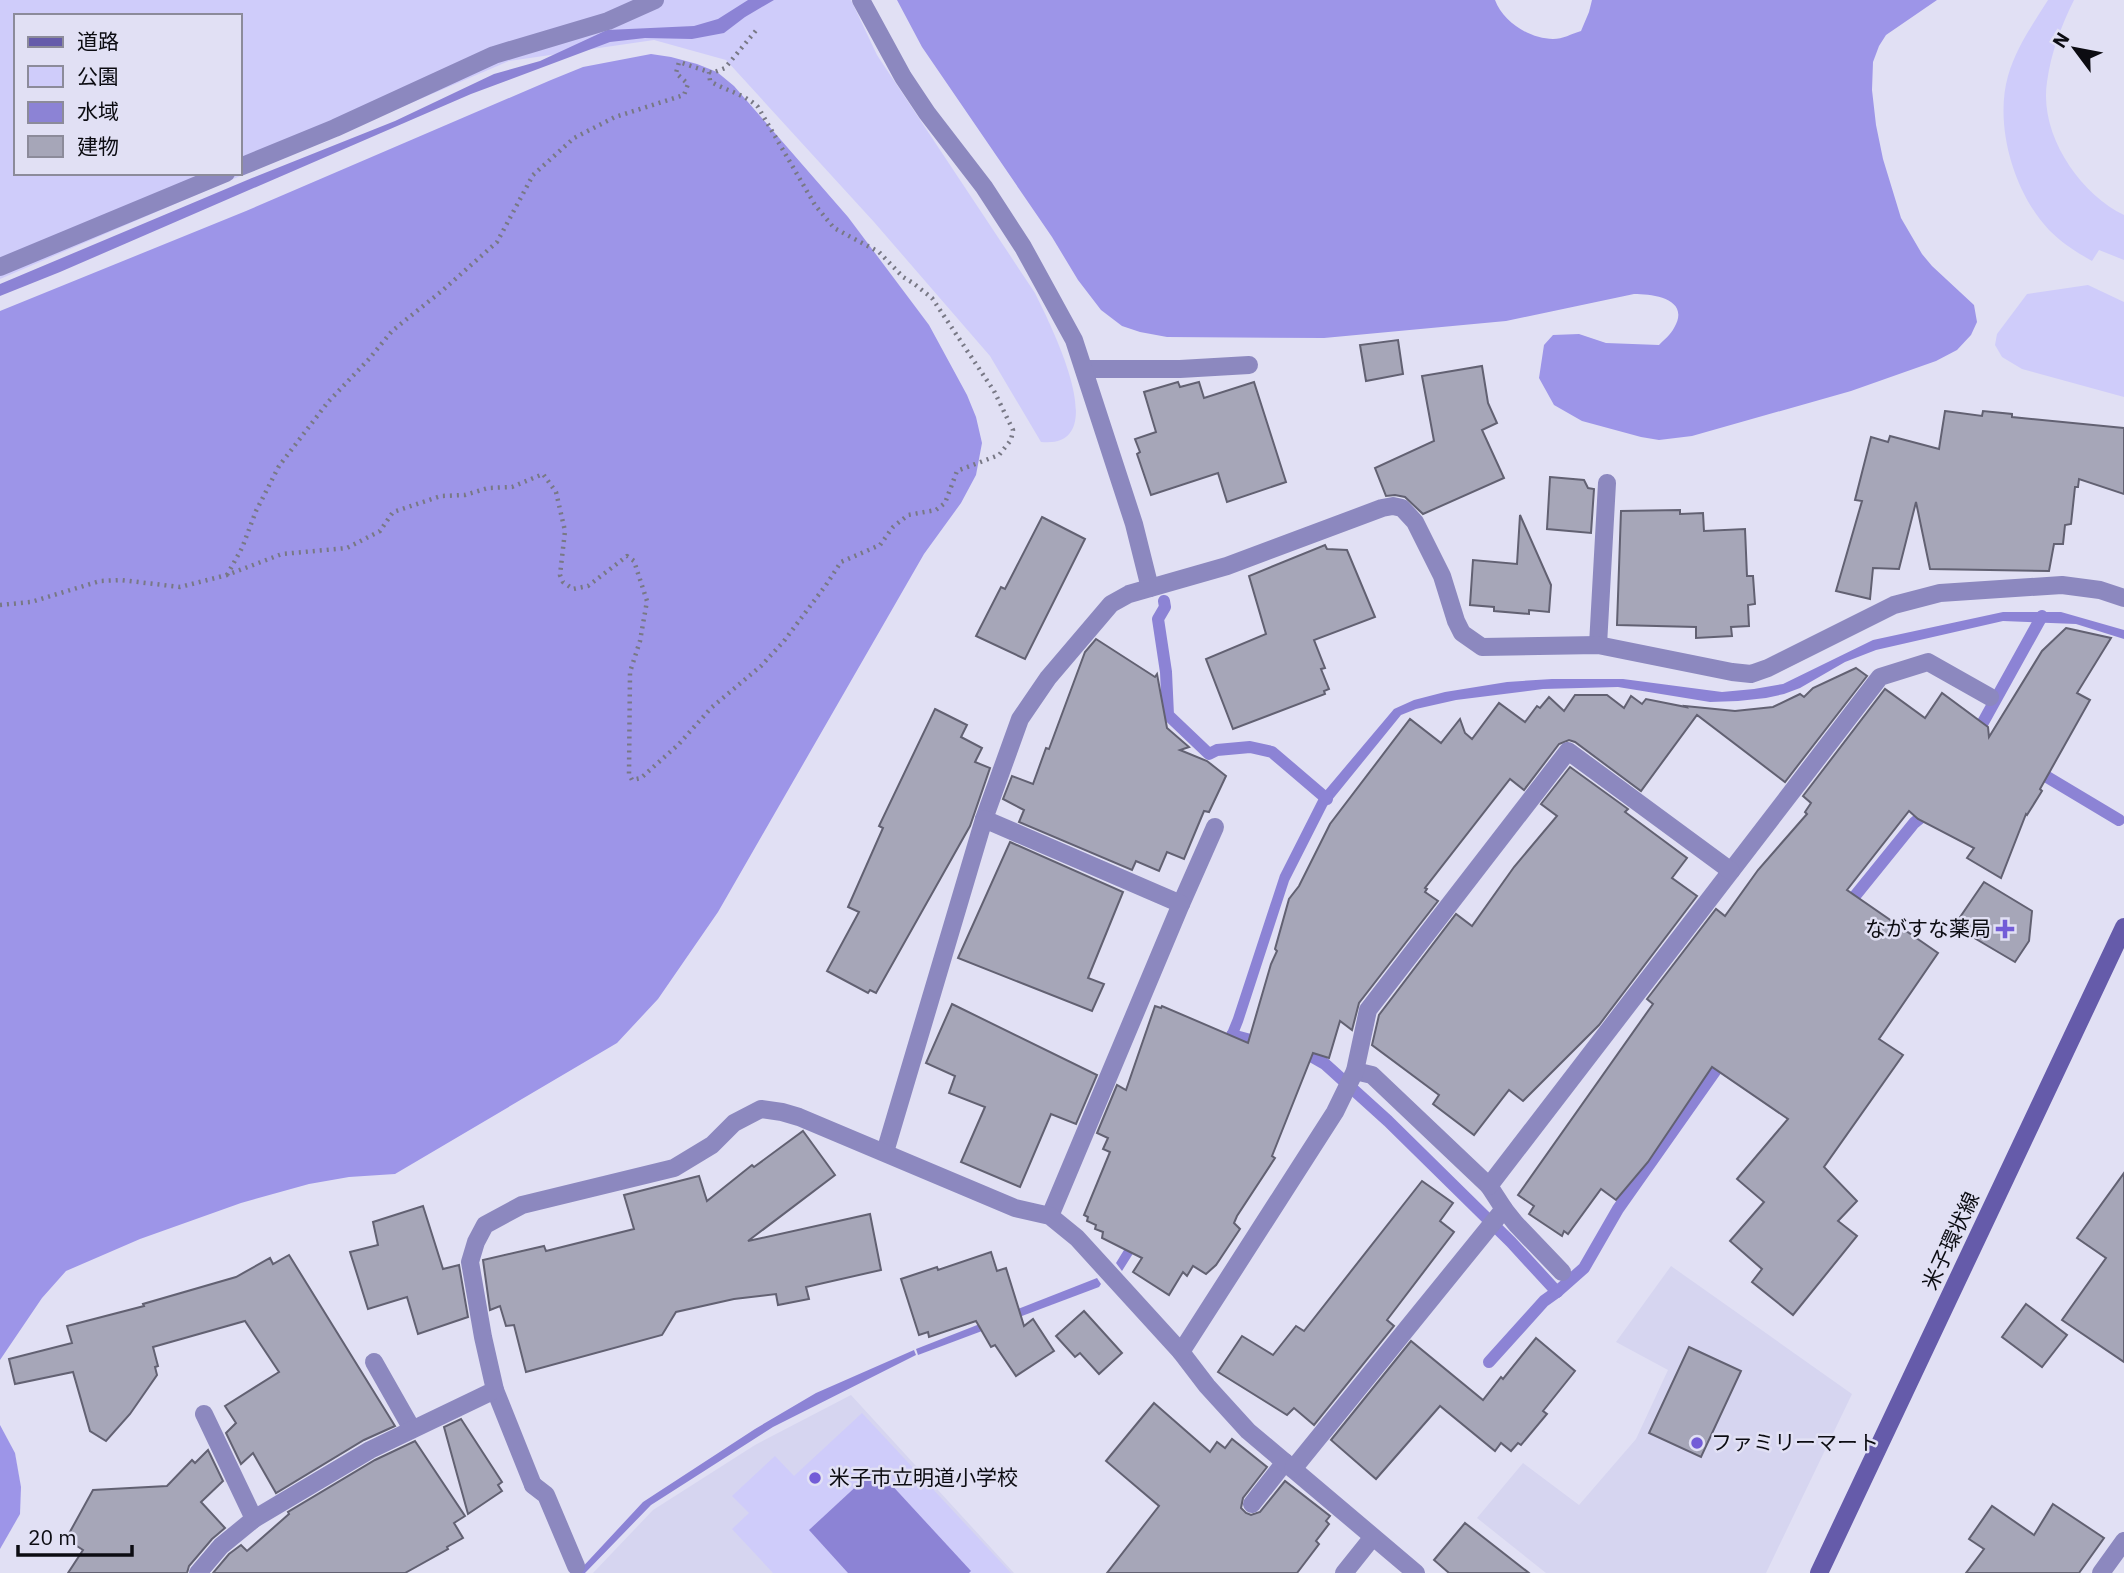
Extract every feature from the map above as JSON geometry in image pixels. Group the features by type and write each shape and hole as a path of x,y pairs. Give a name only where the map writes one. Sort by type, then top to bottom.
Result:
{"main road":[{"name":"米子環状線","path":"1819,1573 2124,928"}],"street":[{"path":"242,166 335,128 494,55 608,21 655,0"},
{"path":"861,0 903,77 984,187 1023,247 1074,340 1134,524 1150,587"},
{"path":"0,267 221,175"},
{"path":"1084,369 1180,369 1249,365"},
{"path":"1598,645 1607,484"},
{"path":"885,1152 984,819 1020,719 1048,678 1111,604 1129,594 1227,566 1393,506 1402,508 1415,522 1442,576 1455,621 1462,633 1482,647 1598,645 1711,669 1751,674 1894,605 1940,593 2063,585 2100,590 2124,598"},
{"path":"1489,1186 1880,677 1928,662 1990,697"},
{"path":"1181,1352 1335,1112 1355,1071 1368,1010 1568,751 1731,871"},
{"path":"984,819 1181,904"},
{"path":"1050,1216 1215,827"},
{"path":"1355,1071 1372,1075 1489,1186 1516,1224 1562,1272"},
{"path":"576,1566 545,1496 533,1485 495,1390 470,1262 476,1242 485,1225 522,1205 674,1168 712,1145 734,1124 761,1109 799,1117 1015,1208 1050,1216 1077,1238 1181,1352 1248,1432 1416,1573"},
{"path":"1252,1504 1289,1466 1504,1209"},
{"path":"374,1362 412,1429"},
{"path":"198,1573 221,1546 254,1519 370,1450 495,1390"},
{"path":"204,1414 254,1519"},
{"path":"1344,1573 1372,1538"},
{"path":"2101,1573 2124,1541"}],"path":[{"path":"228,575 279,466 328,402 392,331 498,242 533,175 575,138 615,117 684,95 688,84 676,73 679,62 709,72 725,68 758,27"},
{"path":"0,606 30,602 100,581 121,580 180,587 228,575 282,554 346,548 380,531 393,512 441,496 465,495 488,488 512,486 543,474 556,492 565,531 560,575 563,582 573,589 588,586 627,556 634,561 641,580 647,601 640,641 630,672 629,774 632,780 641,779 679,744 711,708 769,658 826,586 841,562 880,545 893,527 908,515 936,510 945,503 957,471 999,455 1011,440 1013,430 994,391 932,298 903,277 879,252 834,228 815,205 758,107 750,98 710,81 709,72"}],"shaded area":[{"path":"897,0 1495,0 1504,15 1518,28 1535,36 1553,39 1581,31 1592,0 1937,0 1886,35 1879,46 1873,62 1872,90 1876,125 1901,218 1932,266 1974,305 1977,322 1971,335 1957,350 1936,361 1851,391 1692,436 1659,440 1582,421 1554,405 1539,378 1544,345 1553,335 1579,334 1606,343 1659,345 1674,328 1678,310 1668,300 1651,295 1634,294 1506,321 1324,338 1167,337 1140,332 1122,326 1101,310 1078,280 1052,237 922,47"},
{"path":"651,54 697,64 717,72 734,86 848,217 929,325 967,395 982,443 976,475 961,503 924,554 718,912 658,999 617,1043 395,1174 349,1177 309,1184 241,1203 140,1239 66,1271 42,1298 0,1360 0,311 246,211 583,67"},
{"path":"1671,1266 1852,1394 1766,1573 1546,1573 1477,1518 1523,1463 1579,1505 1636,1439 1668,1370 1616,1342"},
{"name":"米子市立明道小学校","path":"851,1395 1014,1573 593,1573 653,1510 755,1445"},
{"path":"0,1425 15,1453 21,1487 20,1514 0,1549"}],"green space":[{"path":"0,0 851,0 877,55 1035,293 1063,355 1071,381 1076,406 1074,426 1063,439 1041,442 990,356 874,222 726,60 654,40 509,61 0,279"},
{"path":"2048,0 2074,0 2057,40 2049,71 2046,102 2049,122 2066,160 2078,177 2107,205 2124,215 2124,260 2099,250 2092,261 2054,235 2026,197 2010,158 2004,116 2008,76 2020,46"},
{"path":"2088,285 2124,302 2124,397 2022,369 2002,357 1995,345 1997,334 2027,294"},
{"name":"米子市立明道小学校","path":"862,1413 1011,1573 773,1573 732,1529 749,1513 732,1496 775,1456 794,1476"}],"water":[{"path":"748,0 774,0 724,33 692,39 645,38 610,42 471,94 0,296 0,284 395,121 494,74 540,61 607,30 694,26 718,19"},
{"path":"2003,612 2061,612 2124,630 2124,639 2076,624 2003,621 1876,650 1845,662 1800,688 1766,698 1710,702 1618,687 1543,689 1456,700 1401,715 1327,806 1289,881 1243,1022 1176,1185 1122,1271 1116,1263 1167,1180 1233,1018 1280,875 1319,798 1394,709 1414,700 1445,692 1507,682 1552,679 1623,679 1722,692 1754,689 1783,684 1873,640"},
{"path":"1097,1278 1101,1284 1099,1287 918,1355 916,1349"},
{"path":"914,1350 916,1355 773,1427 651,1505 585,1573 577,1573 643,1502 816,1393"},
{"path":"876,1468 971,1571 969,1573 848,1573 809,1530"}],"building":[{"path":"1398,340 1403,374 1366,381 1360,345"},
{"path":"1482,366 1488,403 1497,423 1482,430 1504,478 1423,514 1405,497 1386,496 1375,468 1434,441 1422,376"},
{"path":"1178,382 1180,387 1199,382 1204,398 1254,382 1286,482 1227,502 1218,473 1151,495 1137,454 1140,452 1135,439 1156,432 1144,392"},
{"path":"1945,411 1982,416 1983,411 2012,414 2012,417 2124,428 2124,494 2079,479 2078,487 2075,487 2071,524 2065,525 2063,544 2054,544 2049,571 1930,569 1916,502 1899,569 1873,568 1870,599 1836,591 1862,501 1855,500 1871,437 1888,442 1890,436 1939,449"},
{"path":"1550,477 1584,480 1588,488 1594,489 1591,533 1547,529"},
{"path":"1680,510 1680,514 1703,513 1704,531 1745,529 1747,576 1753,576 1755,604 1748,605 1749,626 1731,627 1732,636 1696,638 1696,627 1617,625 1621,511"},
{"path":"1520,515 1551,585 1549,612 1529,610 1529,614 1494,611 1494,607 1470,605 1473,560 1517,564"},
{"path":"1042,517 1085,539 1025,659 976,636 1001,587 1005,589"},
{"path":"1325,545 1327,549 1347,550 1375,617 1314,640 1325,668 1321,669 1329,689 1324,691 1325,694 1233,729 1206,659 1266,634 1249,576"},
{"path":"2066,628 2111,638 2077,693 2090,700 2040,789 2042,791 2026,814 2001,878 1967,858 1974,848 1918,819 1909,811 1847,890 1938,953 1879,1039 1903,1055 1824,1167 1857,1201 1838,1221 1857,1236 1793,1315 1752,1282 1762,1269 1730,1241 1764,1202 1737,1179 1788,1119 1712,1067 1648,1162 1616,1200 1601,1189 1568,1234 1564,1231 1562,1236 1529,1214 1534,1206 1518,1195 1653,1004 1647,999 1716,909 1725,916 1758,870 1807,814 1805,812 1811,803 1803,796 1885,689 1925,718 1942,693 1988,727 1989,737 2042,651"},
{"path":"1096,639 1155,677 1157,674 1167,728 1189,747 1180,750 1207,761 1226,776 1209,812 1204,811 1184,859 1167,852 1159,871 1136,861 1132,870 1019,822 1024,810 1003,799 1012,776 1033,784 1085,652"},
{"path":"1856,668 1867,676 1785,782 1697,715 1641,791 1569,740 1559,744 1524,790 1510,779 1425,888 1425,892 1438,901 1359,1003 1352,1030 1340,1021 1329,1058 1313,1053 1272,1156 1275,1158 1237,1216 1234,1223 1240,1229 1216,1265 1206,1274 1193,1266 1187,1276 1183,1272 1169,1295 1133,1272 1142,1258 1102,1238 1103,1232 1087,1221 1088,1217 1084,1215 1110,1152 1103,1149 1108,1138 1097,1133 1117,1085 1126,1090 1155,1006 1162,1006 1248,1043 1277,951 1275,949 1289,899 1299,886 1330,824 1410,719 1441,743 1460,719 1465,733 1472,739 1499,703 1525,722 1537,706 1540,708 1549,697 1564,711 1575,695 1607,695 1624,708 1631,696 1642,704 1646,699 1686,707 1735,711 1773,707 1800,694 1804,697 1813,688"},
{"path":"935,709 967,725 961,737 982,748 975,762 990,768 970,826 876,993 870,990 868,993 827,971 859,912 848,907 883,828 879,826"},
{"path":"1570,767 1628,809 1625,812 1687,858 1672,878 1697,896 1599,1025 1523,1101 1509,1090 1474,1135 1433,1104 1439,1095 1372,1045 1379,1015 1456,914 1472,926 1514,867 1557,816 1541,804"},
{"path":"1010,842 1123,892 1088,978 1104,984 1092,1011 958,958"},
{"path":"1984,882 2032,911 2029,941 2015,962 1954,926"},
{"path":"952,1004 1097,1075 1076,1124 1051,1114 1020,1187 961,1162 985,1107 949,1093 955,1076 926,1063"},
{"path":"803,1131 835,1175 748,1241 870,1214 881,1270 806,1287 809,1299 778,1305 776,1294 734,1299 676,1312 662,1335 526,1372 514,1325 506,1326 500,1306 490,1310 483,1260 544,1246 546,1251 634,1229 624,1195 699,1176 707,1201 752,1165 754,1167"},
{"path":"2124,1173 2124,1362 2062,1320 2106,1258 2077,1238"},
{"path":"1422,1181 1453,1203 1440,1221 1454,1232 1387,1320 1394,1326 1314,1425 1294,1408 1287,1415 1218,1372 1242,1336 1273,1355 1296,1326 1304,1331"},
{"path":"423,1206 443,1269 459,1265 468,1317 418,1334 407,1297 368,1309 350,1252 378,1245 373,1222"},
{"path":"991,1252 997,1271 1006,1268 1024,1326 1033,1319 1054,1351 1016,1376 995,1345 991,1347 976,1321 929,1337 928,1332 919,1335 901,1279"},
{"path":"289,1255 395,1426 364,1440 276,1493 253,1453 241,1464 226,1433 236,1423 225,1406 279,1372 245,1321 153,1347 158,1366 155,1367 157,1375 130,1414 106,1441 90,1431 73,1372 15,1384 9,1359 72,1343 67,1326 144,1306 143,1304 236,1277 270,1258 273,1264"},
{"path":"2026,1304 2067,1335 2042,1367 2002,1337"},
{"path":"1084,1311 1122,1353 1099,1374 1080,1353 1075,1357 1056,1336"},
{"path":"1536,1338 1575,1371 1543,1411 1547,1414 1521,1445 1518,1443 1511,1451 1501,1443 1495,1451 1440,1406 1376,1479 1331,1440 1411,1341 1483,1400"},
{"path":"1689,1347 1741,1371 1701,1457 1649,1433"},
{"path":"1154,1403 1210,1452 1217,1442 1225,1448 1232,1439 1267,1467 1243,1498 1241,1508 1246,1513 1251,1515 1260,1512 1285,1481 1330,1516 1326,1521 1329,1524 1316,1541 1319,1544 1297,1573 1107,1573 1159,1506 1106,1461"},
{"path":"461,1419 502,1482 498,1485 502,1491 468,1514 444,1427"},
{"path":"415,1441 465,1516 454,1523 463,1538 447,1547 448,1549 405,1573 213,1573 229,1554 241,1545 247,1551 289,1514 288,1512 375,1460"},
{"path":"208,1450 223,1481 201,1502 225,1528 189,1566 187,1573 68,1573 83,1550 66,1539 93,1490 167,1486 192,1460 195,1463"},
{"path":"2053,1504 2104,1538 2079,1573 1966,1573 1984,1549 1969,1539 1992,1506 2034,1535"},
{"path":"1465,1523 1529,1573 1449,1573 1434,1560"}],"waterway":[{"path":"1164,601 1165,607 1158,619 1166,672 1168,715 1209,754 1217,750 1250,747 1272,752 1327,799"},
{"path":"1976,735 2042,616"},
{"path":"2032,768 2119,820"},
{"path":"1846,907 1914,823 1930,810"},
{"path":"1232,1035 1265,1044"},
{"path":"1296,1053 1311,1056 1325,1064 1388,1121 1511,1242 1557,1292"},
{"path":"1489,1362 1544,1301 1584,1268 1618,1209 1725,1057"}],"place":[{"name":"ながすな薬局","path":"2005,929"},
{"name":"ファミリーマート","path":"1697,1443"},
{"name":"米子市立明道小学校","path":"815,1478"}]}
